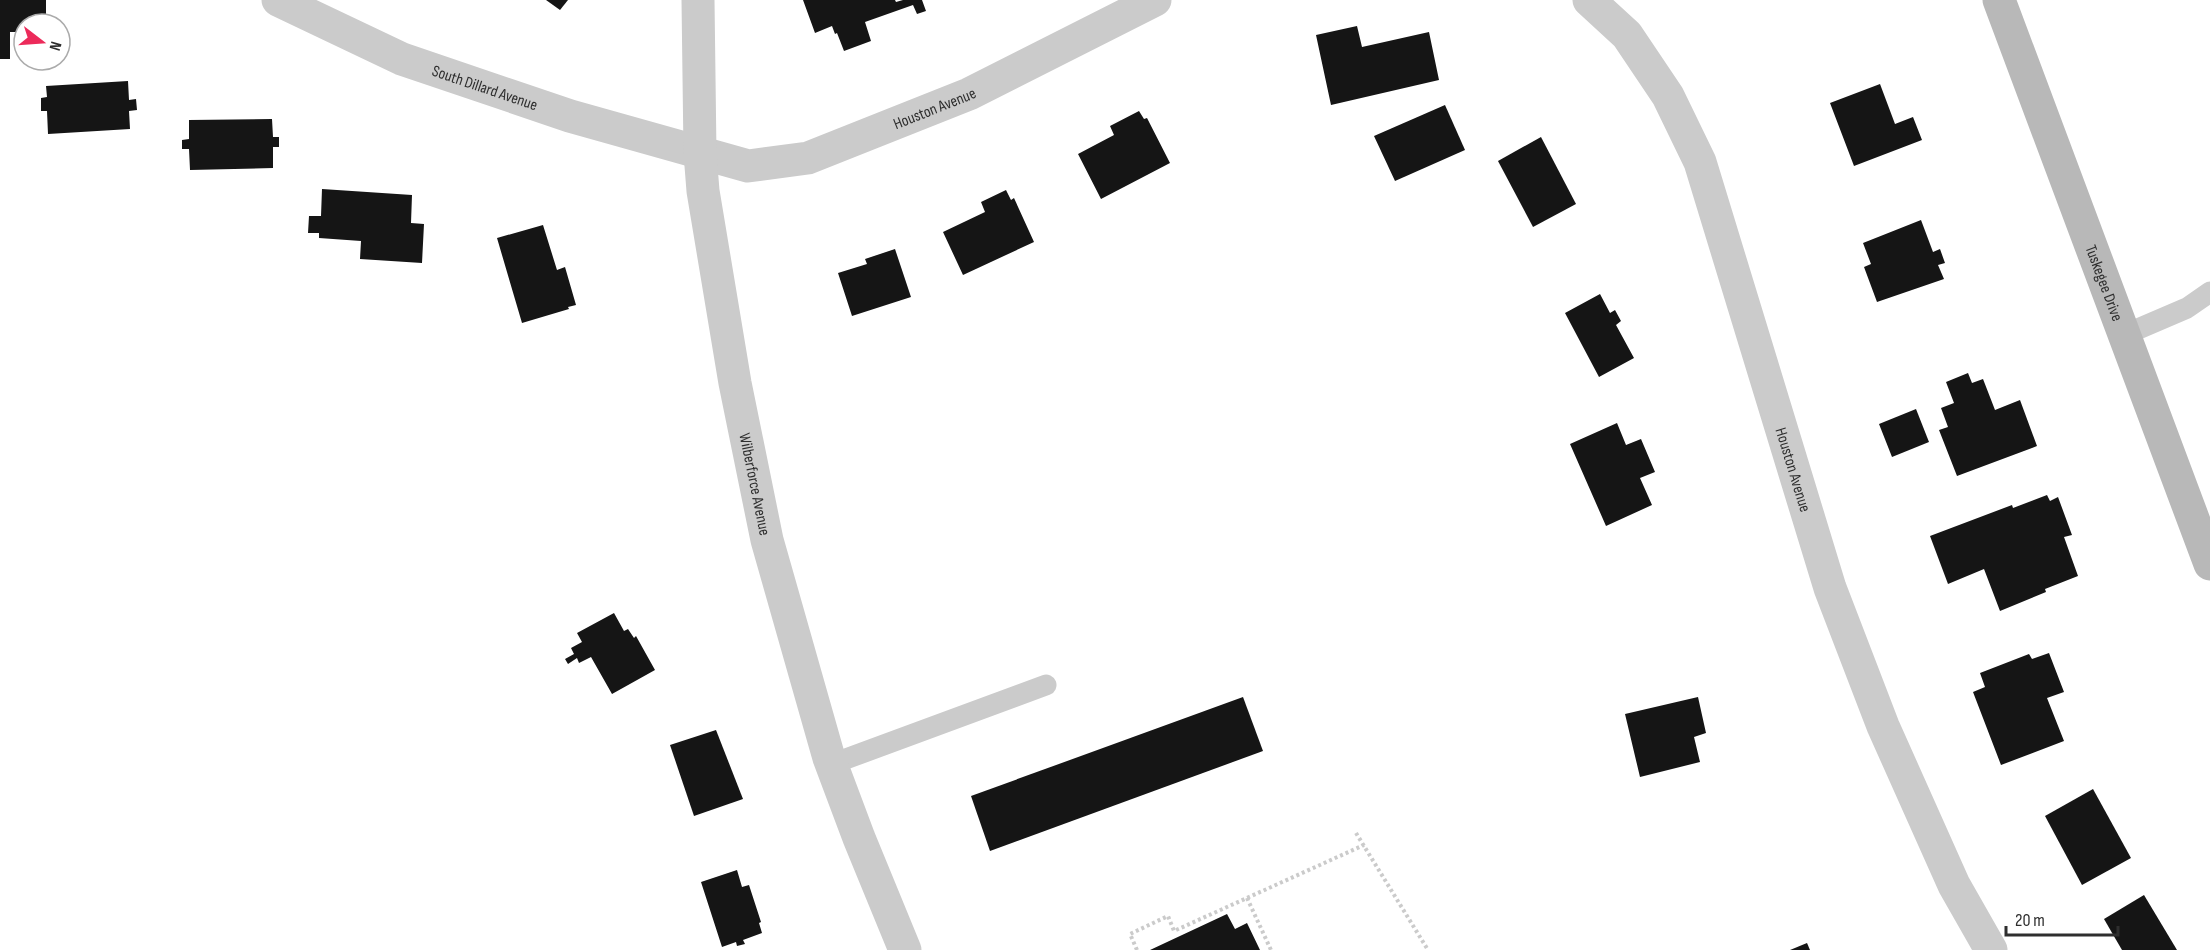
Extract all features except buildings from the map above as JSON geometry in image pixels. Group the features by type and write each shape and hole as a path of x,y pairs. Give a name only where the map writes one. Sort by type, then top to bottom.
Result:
{"street":[{"name":"South Dillard Avenue","path":"278,0 402,59 570,116 700,153"},
{"name":"Wilberforce Avenue","path":"698,0 700,153 703,191 735,383 767,540 832,764 859,838 905,950"},
{"name":"Houston Avenue","path":"700,153 748,166 808,158 969,94 1155,0"},
{"name":"Houston Avenue","path":"1589,0 1627,35 1668,96 1700,162 1830,588 1887,737 1954,885 1991,950"},
{"name":"Tuskegee Drive","path":"1999,0 2210,564"}],"lane":[{"path":"2124,335 2187,308 2210,292"},
{"path":"832,764 1046,685"}],"path":[{"path":"1356,833 1428,950"},
{"path":"1137,950 1130,934 1168,916 1174,931 1364,845"},
{"path":"1247,898 1271,950"}]}
